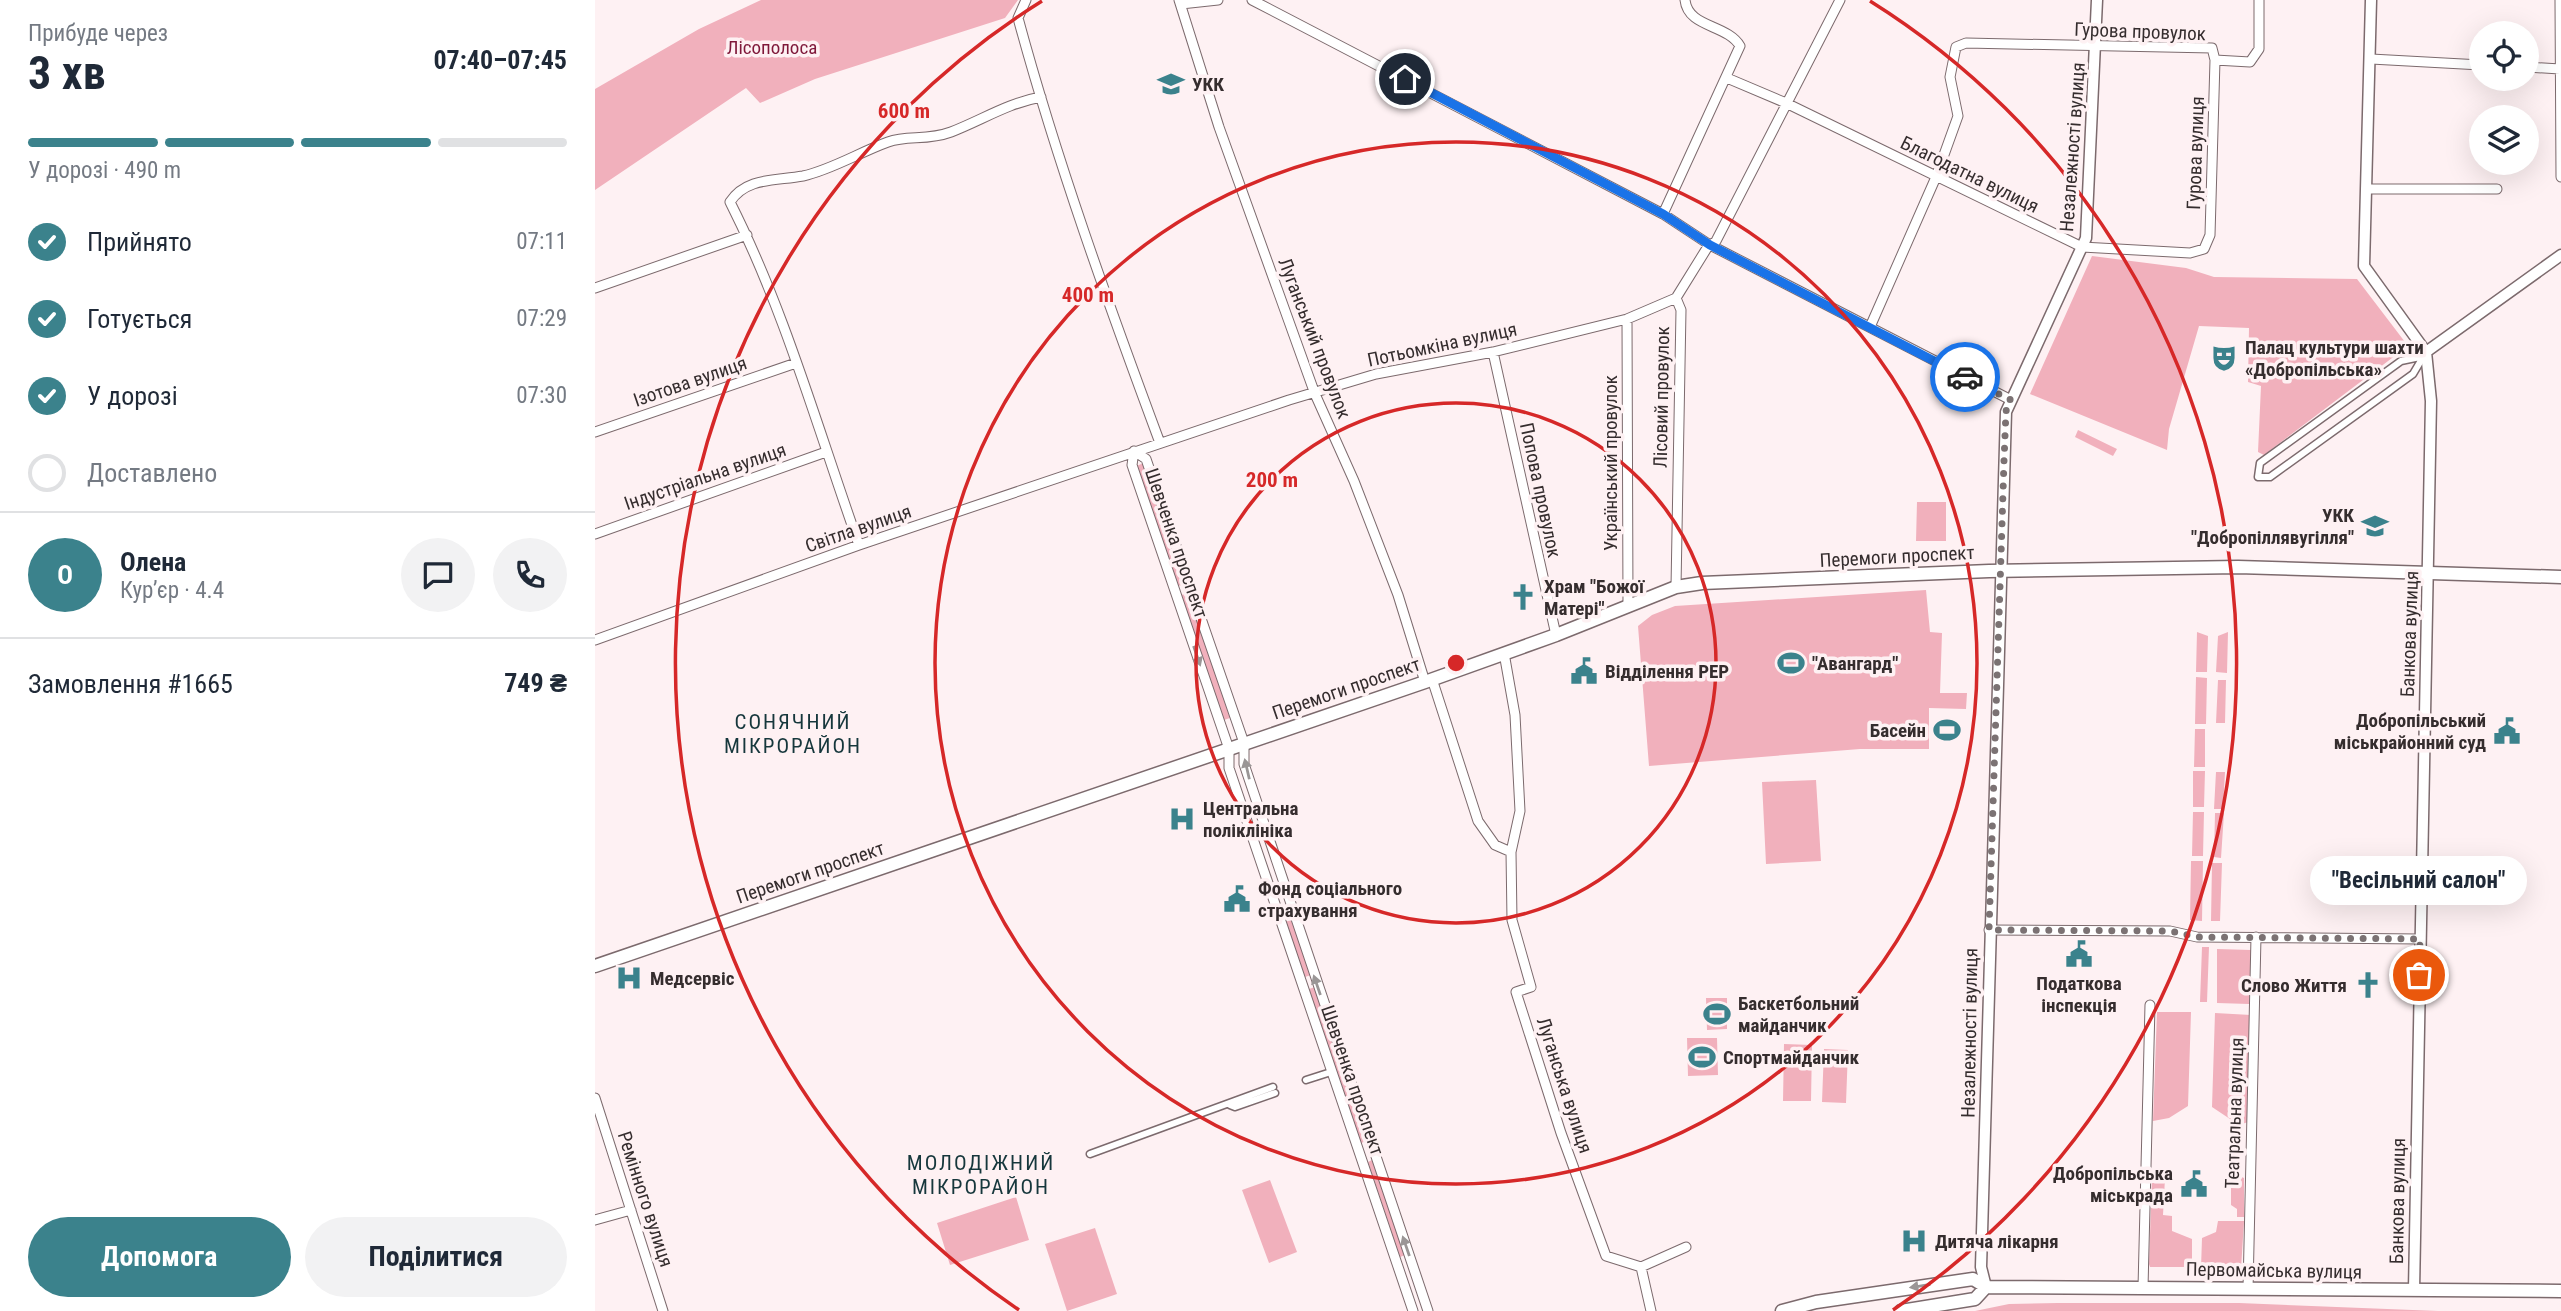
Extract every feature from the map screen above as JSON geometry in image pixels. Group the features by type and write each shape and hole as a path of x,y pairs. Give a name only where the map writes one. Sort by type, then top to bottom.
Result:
{"main road":[{"name":"Перемоги проспект","path":"595,966 1429,680 1556,635 1676,587 1702,583 2000,571 2258,567 2428,574"},
{"path":"2428,574 2561,577"},
{"name":"Первомайська вулиця","path":"1782,1311 1816,1302 1973,1279 1986,1287 2561,1291"},
{"name":"Первомайська вулиця","path":"1901,1311 1975,1299 1986,1287"}],"street":[{"path":"1027,0 1018,18 1041,97 1103,289 1160,443"},
{"path":"1180,2 1218,0"},
{"path":"1252,0 1663,214 1710,245 2011,400"},
{"path":"1663,214 1727,78 1739,46 1735,38 1692,17 1685,0"},
{"name":"Лісовий провулок","path":"1676,587 1681,310 1676,298 1710,245 1716,242 1840,0"},
{"name":"Незалежності вулиця","path":"1986,1287 1981,1267 2006,411 2082,247 2088,225 2097,0"},
{"name":"Гурова провулок","path":"1936,177 1958,116 1950,77 1956,47 1966,43 2211,48 2215,61 2250,62 2259,49 2259,0"},
{"name":"Банкова вулиця","path":"2371,0 2364,266 2423,355 2431,401 2414,1290"},
{"path":"2560,0 2561,177"},
{"name":"Луганський провулок","path":"1180,2 1219,127 1315,394 1355,481 1429,680"},
{"path":"2371,59 2469,64"},
{"name":"Гурова вулиця","path":"2208,246 2215,61"},
{"path":"2539,68 2560,69"},
{"name":"Благодатна вулиця","path":"1727,78 1786,103 2082,247 2190,253 2208,246"},
{"path":"859,545 796,363 747,235 730,202 738,189 762,181 806,175 891,141 932,139 975,123 1003,107 1041,97"},
{"path":"1870,327 1936,177"},
{"path":"2366,189 2497,189"},
{"path":"595,288 747,235"},
{"path":"2423,355 2413,374 2270,477 2257,477 2260,463 2401,361 2423,355 2561,255"},
{"name":"Потьомкіна вулиця","path":"1134,452 1375,374 1493,352 1627,319 1676,298"},
{"name":"Український провулок","path":"1627,319 1628,606"},
{"name":"Попова провулок","path":"1493,352 1556,635"},
{"name":"Ізотова вулиця","path":"595,432 796,363"},
{"name":"Індустріальна вулиця","path":"595,534 826,452"},
{"name":"Світла вулиця","path":"595,640 859,545 1134,452"},
{"name":"Шевченка проспект","path":"1413,1311 1229,768 1229,749 1132,465 1134,452 1146,459 1244,743 1244,764 1428,1311"},
{"name":"Луганська вулиця","path":"1504,653 1515,715 1520,811 1511,852 1512,920 1531,987 1516,992 1561,1133 1606,1256 1641,1267"},
{"path":"1429,680 1478,821 1495,845 1511,852"},
{"path":"1989,930 2170,931 2184,936 2420,939"},
{"name":"Театральна вулиця","path":"2248,1289 2256,937"},
{"path":"2143,1288 2150,1006"},
{"path":"1306,1080 1331,1072"},
{"path":"1090,1154 1230,1105 1235,1107 1274,1090"},
{"name":"Ремінного вулиця","path":"595,1098 663,1311"},
{"path":"595,1220 631,1210"},
{"path":"1651,1311 1641,1267 1686,1247"}],"green space":[{"name":"Лісополоса","path":"761,0 1018,0 1005,18 815,79 760,103 746,88 595,190 595,89 699,29"},
{"path":"2092,256 2186,268 2214,277 2357,279 2405,342 2396,355 2264,455 2258,452 2261,386 2248,382 2249,328 2199,326 2169,429 2167,450 2030,394"},
{"path":"2078,430 2117,449 2113,456 2075,437"},
{"path":"1144,463 1185,584 1178,586 1136,466"},
{"path":"1917,502 1946,502 1946,541 1916,541"},
{"name":"\"Авангард\"","path":"1926,590 1930,632 1942,633 1940,693 1967,693 1966,709 1929,708 1929,749 1860,749 1649,766 1638,626 1652,615 1675,606"},
{"path":"1188,593 1230,718 1224,720 1181,595"},
{"path":"2197,632 2208,636 2207,672 2196,672"},
{"path":"2228,632 2227,673 2216,672 2218,636"},
{"path":"2196,677 2207,678 2206,724 2195,724"},
{"path":"2218,680 2226,680 2225,723 2216,723"},
{"path":"2195,729 2205,729 2205,767 2194,767"},
{"path":"2193,771 2205,771 2204,807 2193,807"},
{"path":"2216,772 2225,772 2223,809 2214,809"},
{"path":"1816,780 1821,861 1766,864 1762,782"},
{"path":"2193,812 2204,812 2203,856 2192,856"},
{"path":"2215,813 2224,813 2221,858 2214,857"},
{"path":"2191,861 2203,861 2202,921 2190,920"},
{"path":"2212,863 2222,863 2220,921 2211,921"},
{"path":"1291,920 1311,975 1305,977 1285,922"},
{"path":"2202,947 2209,947 2207,1002 2200,1002"},
{"path":"2217,949 2251,950 2249,1004 2217,1003"},
{"path":"1315,987 1367,1141 1361,1143 1309,989"},
{"name":"Баскетбольний майданчик","path":"1706,998 1727,998 1727,1029 1707,1030"},
{"path":"2157,1012 2191,1012 2188,1106 2169,1118 2153,1121"},
{"path":"2215,1013 2251,1015 2248,1122 2239,1125 2212,1107"},
{"name":"Спортмайданчик","path":"1687,1038 1717,1038 1718,1075 1688,1076"},
{"path":"1784,1044 1812,1045 1811,1101 1783,1101"},
{"path":"1824,1049 1848,1050 1846,1103 1822,1102"},
{"path":"1372,1160 1405,1255 1400,1257 1368,1162"},
{"path":"2237,1175 2244,1178 2244,1217 2237,1217 2237,1209 2231,1205 2231,1180"},
{"path":"2152,1177 2165,1178 2163,1215 2172,1216 2172,1231 2192,1239 2192,1267 2150,1267 2149,1264"},
{"path":"1270,1180 1297,1252 1269,1263 1242,1190"},
{"path":"1016,1197 1029,1240 950,1265 937,1223"},
{"path":"2218,1221 2244,1221 2241,1269 2201,1268 2202,1238 2216,1232"},
{"path":"1095,1228 1117,1294 1067,1311 1045,1244"},
{"path":"2239,1303 2438,1311 1975,1311 2009,1304"}],"way so far":[{"path":"1965,377 2011,400 2006,411 1989,930 2170,931 2197,937 2420,939 2419,975"}],"place":[{"name":"УКК","path":"1171,84"},
{"name":"Палац культури шахти «Добропільська»","path":"2224,358"},
{"name":"УКК \"Добропіллявугілля\"","path":"2375,526"},
{"name":"Храм \"Божої Матері\"","path":"1523,597"},
{"name":"\"Авангард\"","path":"1791,663"},
{"name":"Відділення РЕР","path":"1584,671"},
{"name":"Басейн","path":"1947,730"},
{"name":"Добропільський міськрайонний суд","path":"2507,731"},
{"name":"Центральна поліклініка","path":"1182,819"},
{"name":"Фонд соціального страхування","path":"1237,899"},
{"name":"Податкова інспекція","path":"2079,954"},
{"name":"\"Весільний салон\"","path":"2419,975"},
{"name":"Медсервіс","path":"629,978"},
{"name":"Слово Життя","path":"2368,985"},
{"name":"Баскетбольний майданчик","path":"1717,1014"},
{"name":"Спортмайданчик","path":"1702,1057"},
{"name":"Добропільська міськрада","path":"2194,1184"},
{"name":"Дитяча лікарня","path":"1914,1241"}],"district":[{"name":"СОНЯЧНИЙ МІКРОРАЙОН","path":"793,734"},
{"name":"МОЛОДІЖНИЙ МІКРОРАЙОН","path":"981,1175"}],"route":[{"path":"1405,79 1663,214 1710,245 1965,377"}]}
